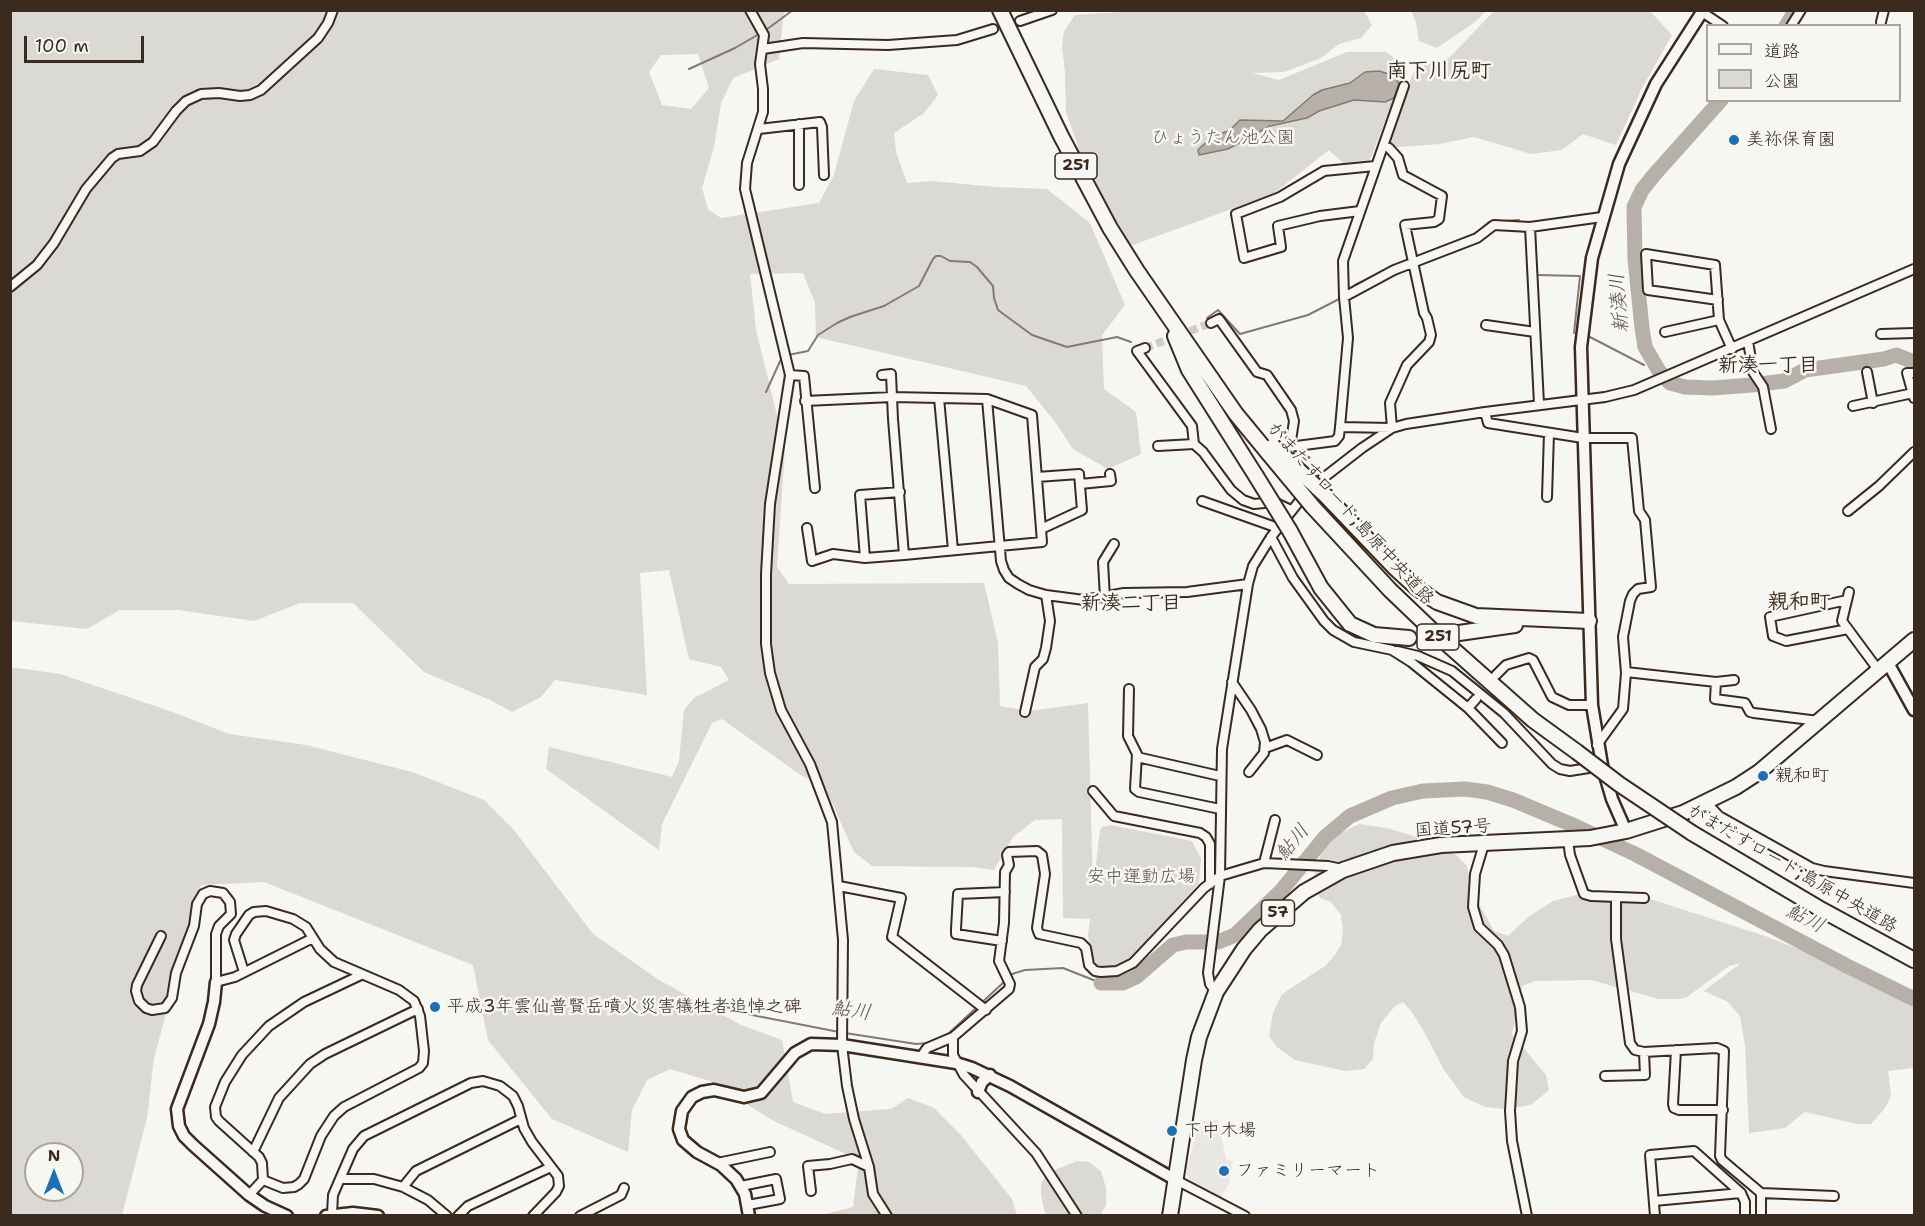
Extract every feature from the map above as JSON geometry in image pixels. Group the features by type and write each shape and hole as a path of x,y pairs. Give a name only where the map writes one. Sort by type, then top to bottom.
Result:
{"highway":[{"name":"がまだすロード;島原中央道路","path":"1000,10 1084,181 1110,228 1167,313 1236,414 1271,450 1313,507 1390,590 1533,720 1619,784 1692,833 1822,910 1914,960"},
{"path":"1167,313 1189,370 1256,476 1284,530 1322,588 1350,624 1374,635 1409,638"},
{"path":"1271,450 1326,496 1394,567 1437,602 1476,616 1588,621"},
{"path":"1452,634 1495,627 1571,621"},
{"name":"国道57号","path":"1170,1215 1194,1060 1199,1037 1216,992 1244,949 1280,911 1304,892 1343,870 1367,860 1418,848 1605,836 1657,822 1706,802 1759,772 1914,640"}],"street":[{"path":"10,286 36,265 54,243 86,189 112,158 118,154 140,151 153,142 181,106 201,94 219,93 240,96 261,90 318,38 333,10"},
{"path":"750,10 763,32 760,64 763,112 747,163 745,189 790,375 770,504 766,574 766,644 770,673 781,710 810,764 832,822 843,940 842,1041 847,1086 854,1119 869,1167 873,1194 887,1215"},
{"path":"1020,21 1052,10"},
{"path":"1792,24 1801,10"},
{"path":"1881,22 1884,10"},
{"path":"1626,831 1612,799 1602,765 1592,705 1582,401 1581,347 1584,319 1592,258 1602,217 1619,164 1640,114 1669,62 1702,12 1720,24"},
{"path":"763,50 803,43 888,45 957,40 993,29"},
{"path":"1289,447 1335,441 1339,436 1348,338 1343,261 1404,87"},
{"path":"759,129 815,122 821,124 824,176"},
{"path":"799,124 799,184"},
{"path":"1389,148 1398,158 1403,175 1442,196 1439,219 1434,222 1405,225 1431,335 1429,342 1407,365 1390,403 1392,428"},
{"path":"1360,211 1320,216 1278,226 1281,247 1244,258 1236,214 1280,196 1324,171 1375,166"},
{"path":"1344,297 1366,284 1413,263 1477,238 1494,225 1530,227 1602,217"},
{"path":"1530,227 1539,405"},
{"path":"1718,300 1648,290 1646,254 1715,265 1718,300 1719,320 1732,349"},
{"path":"1340,427 1392,428 1485,412 1582,401 1634,390 1914,269"},
{"path":"1211,323 1220,319 1257,372 1267,375 1291,411 1294,421 1288,464 1310,488"},
{"path":"1665,332 1719,320"},
{"path":"1486,325 1535,332"},
{"path":"1881,334 1914,333"},
{"path":"1749,341 1753,372 1761,384 1771,429"},
{"path":"1146,348 1137,351 1192,426 1194,444 1203,452 1237,496 1254,504 1280,503 1291,510"},
{"path":"1867,372 1873,403"},
{"path":"1853,406 1914,396 1907,374 1914,373"},
{"path":"882,375 891,374 904,555"},
{"path":"790,375 804,376 815,488"},
{"path":"806,401 892,397 987,399 1032,415 1042,542 865,558 833,554 812,561 807,528"},
{"path":"939,398 953,550"},
{"path":"987,399 999,546 1004,570 1009,578 1029,590 1070,599 1105,597 1124,593 1187,592 1248,584"},
{"path":"1485,412 1488,423 1583,438 1632,438 1639,511 1645,520 1651,587 1638,589 1630,601 1623,637 1626,672 1623,709 1597,745"},
{"path":"1216,992 1208,979 1220,876 1220,776 1232,682 1253,566 1271,537 1284,530 1291,510 1310,488 1353,454 1392,428"},
{"path":"1547,497 1549,433"},
{"path":"1158,446 1194,444"},
{"path":"1848,511 1914,452"},
{"path":"1037,477 1079,474 1080,484 1082,510 1041,529"},
{"path":"1080,484 1111,482 1110,474"},
{"path":"865,558 860,491 900,492"},
{"path":"1202,501 1284,530"},
{"path":"1271,537 1293,578 1324,621 1334,630 1354,642 1418,656 1452,671 1504,713 1552,764 1560,769 1570,771 1602,765"},
{"path":"1105,597 1103,562 1114,544"},
{"path":"1025,712 1035,667 1043,659 1046,648 1050,621 1046,595"},
{"path":"1848,629 1786,641 1773,636 1770,617 1848,596 1842,621 1883,667 1914,710"},
{"path":"1392,650 1412,662 1468,708 1502,743"},
{"path":"1496,675 1506,664 1529,658 1533,660 1552,697 1569,705 1592,705"},
{"path":"1626,672 1716,682 1734,680"},
{"path":"1232,682 1261,729 1265,748 1264,753 1249,772"},
{"path":"1716,682 1715,699 1745,703 1750,712 1754,713 1819,721"},
{"path":"1129,688 1128,736 1137,757 1134,786 1136,790 1220,809"},
{"path":"1468,708 1476,699"},
{"path":"1265,748 1287,740 1317,755"},
{"path":"1137,757 1220,776"},
{"path":"1093,791 1114,816 1200,833 1206,837 1210,848 1210,884"},
{"path":"1706,802 1719,816 1812,868 1824,872 1914,883"},
{"path":"1264,862 1275,820"},
{"path":"1568,840 1570,855 1584,894 1644,898"},
{"path":"1484,844 1475,874 1473,907 1479,927 1498,945 1504,955 1520,1007 1522,1031 1513,1061 1510,1111 1512,1142 1527,1215"},
{"path":"920,1058 927,1048 953,1037 982,1007 1009,989 1008,981 999,964 1005,872 1009,865 1008,852 1040,852 1042,855 1044,874 1037,932 1041,936 1081,943 1086,948 1092,969 1101,972 1118,971 1133,963 1220,876 1264,862 1343,870"},
{"path":"838,886 902,898 892,937 982,1007"},
{"path":"161,936 136,991 139,1001 152,1010 165,1008 172,998 176,973 189,942 199,898 210,891 223,893 230,902 231,909 228,919 217,930 216,982 209,1024 179,1103 177,1120 184,1136 249,1195 265,1206 287,1215"},
{"path":"1002,941 956,934 958,894 1005,892"},
{"path":"1616,897 1616,939 1621,985 1630,1043 1635,1050 1644,1052 1717,1048 1724,1051 1720,1156 1722,1160 1761,1193 1834,1196"},
{"path":"244,972 234,940 249,915 266,911 294,919 306,927 320,949 334,962 406,995 414,1001 418,1009 424,1057 419,1068 344,1107 334,1116 321,1136 299,1184 283,1188 263,1180"},
{"path":"216,982 228,980 313,938"},
{"path":"249,1195 263,1180 262,1163 219,1121 215,1112 216,1102 233,1068 256,1038 284,1014 362,975"},
{"path":"253,1152 279,1098 310,1064 418,1009"},
{"path":"953,1037 952,1049 956,1063 978,1092 1036,1153 1077,1215"},
{"path":"741,1186 776,1179 780,1199 748,1210 741,1186 730,1172 687,1145 680,1135 680,1117 684,1105 692,1097 709,1091 738,1097 756,1095 765,1089 800,1049 811,1044 842,1041 920,1058 956,1063 990,1075 1176,1180 1245,1215"},
{"path":"1676,1050 1674,1108 1723,1110"},
{"path":"1605,1076 1645,1075 1644,1052"},
{"path":"978,1092 982,1082 990,1075"},
{"path":"378,1215 353,1213 329,1215 332,1200 353,1149 364,1136 471,1083 489,1082 505,1089 516,1101 521,1119 532,1142 558,1176 559,1186 553,1196 532,1215"},
{"path":"403,1187 416,1171 521,1119"},
{"path":"1655,1215 1650,1155 1694,1151 1741,1193 1745,1215"},
{"path":"717,1163 770,1152"},
{"path":"811,1191 808,1166 852,1159 869,1167"},
{"path":"458,1215 468,1206 551,1167"},
{"path":"340,1179 374,1179 403,1187 428,1200 447,1215"},
{"path":"580,1215 621,1195 624,1188"},
{"path":"1654,1201 1741,1193"},
{"path":"1761,1193 1761,1215"}],"shaded area":[{"path":"1379,71 1395,76 1399,84 1394,98 1385,102 1354,100 1319,111 1307,118 1270,126 1228,149 1199,155 1198,150 1203,145 1219,134 1229,131 1240,120 1283,121 1322,90 1350,83 1365,72"},
{"path":"1218,1120 1226,1159 1233,1161 1229,1184 1221,1197 1190,1181 1186,1173 1195,1137 1194,1121"}],"green space":[{"name":"安中運動広場","path":"11,11 784,11 779,59 733,78 721,103 714,147 702,188 708,209 721,218 819,203 834,175 854,101 874,69 928,75 938,95 924,113 894,133 896,152 907,183 932,181 1047,189 1090,223 1125,305 1102,335 1104,389 1136,412 1141,454 1108,469 1073,449 1056,423 1026,386 816,337 815,303 803,273 750,274 756,330 785,448 777,567 789,584 984,583 998,643 1000,706 1029,711 1088,703 1093,889 1100,831 1102,827 1111,825 1192,841 1201,859 1199,883 1133,956 1113,968 1096,966 1088,936 1090,919 1063,918 1062,819 1035,820 1013,837 994,870 973,867 872,866 854,852 824,785 802,776 722,719 712,723 662,824 659,850 546,769 549,747 672,777 679,761 684,710 694,698 729,680 721,667 689,659 669,570 640,573 647,695 555,680 541,697 512,712 490,700 424,672 353,603 300,603 254,621 178,610 120,610 87,629 11,621","holes":["698,54 709,88 691,109 662,105 649,72 661,55"]},
{"name":"ひょうたん池公園","path":"1135,11 1364,11 1372,25 1361,38 1339,44 1321,58 1284,72 1252,73 1279,80 1347,52 1386,52 1397,60 1404,71 1370,160 1343,163 1329,150 1273,194 1130,246 1081,155 1066,112 1062,47 1064,31 1075,15"},
{"path":"1411,11 1486,11 1475,22 1437,48 1419,41 1416,22"},
{"path":"1494,11 1650,11 1672,35 1641,90 1616,145 1583,134 1562,150 1531,154 1474,137 1440,144 1386,148 1415,68 1449,58"},
{"path":"10,667 60,674 170,711 229,734 306,745 412,772 484,800 514,830 593,934 659,980 741,1025 782,1040 793,1102 825,1114 891,1109 908,1098 934,1108 960,1134 1012,1199 1017,1215 822,1215 853,1207 859,1160 772,1120 710,1081 670,1069 647,1080 632,1110 628,1152 552,1119 488,1040 473,965 264,882 201,885 154,1058 147,1118 122,1215 11,1215"},
{"path":"1359,824 1387,828 1423,839 1456,855 1467,866 1472,891 1494,931 1508,936 1528,917 1553,901 1593,891 1644,897 1765,936 1826,960 1914,1001 1914,1068 1888,1071 1891,1096 1885,1108 1871,1124 1857,1124 1805,1112 1785,1128 1749,1133 1745,1045 1740,1016 1728,1002 1704,991 1741,963 1729,966 1687,997 1680,999 1659,999 1591,980 1535,981 1522,986 1512,1034 1546,1075 1549,1090 1531,1105 1506,1109 1485,1107 1464,1097 1444,1070 1422,1028 1403,1002 1395,1006 1381,1023 1374,1043 1373,1059 1364,1069 1345,1071 1295,1060 1277,1047 1269,1036 1273,1013 1282,994 1325,966 1341,945 1343,930 1341,915 1331,902 1320,898 1315,887 1315,871 1323,848 1341,833"},
{"path":"1077,1161 1089,1162 1101,1171 1106,1188 1106,1205 1100,1215 1047,1215 1041,1195 1041,1184 1047,1173"}],"waterway":[{"name":"新湊川","path":"689,69 735,48 766,30 793,10"},
{"name":"新湊川","path":"1787,24 1796,10"},
{"name":"新湊川","path":"1719,102 1654,175 1642,190 1634,207 1635,259 1642,328 1645,347 1659,371 1670,383 1685,387 1712,388 1784,381 1805,370 1884,359 1896,355 1914,362"},
{"path":"1418,256 1478,232 1489,222 1519,220"},
{"path":"788,355 808,351 818,335 837,323 884,306 919,286 936,256 950,261 970,262 977,267 993,286 998,310 1032,335 1067,347 1117,337 1131,342"},
{"path":"1398,264 1409,260"},
{"path":"1535,261 1536,268"},
{"path":"1355,285 1390,268"},
{"path":"1538,275 1580,276 1574,333"},
{"path":"1207,318 1218,310 1240,334 1308,315 1341,298"},
{"path":"1590,337 1644,365"},
{"path":"766,392 782,357"},
{"name":"新湊川","path":"1655,370 1659,371"},
{"name":"鮎川","path":"1101,983 1123,983 1136,977 1173,945 1186,942 1218,942 1235,935 1281,891 1325,837 1350,816 1392,798 1423,791 1465,789 1487,792 1513,800 1635,854 1914,999"},
{"name":"鮎川","path":"1009,977 1025,970 1063,968 1101,983"},
{"name":"鮎川","path":"845,1033 916,1044 928,1043 948,1034 1005,981"},
{"name":"鮎川","path":"717,1004 752,1015 839,1032"}],"tunnel":[{"path":"993,29 1020,21"},
{"path":"1145,348 1211,323"},
{"path":"1409,638 1447,634"}],"place":[{"name":"美祢保育園","path":"1734,140"},
{"name":"親和町","path":"1763,776"},
{"name":"平成3年雲仙普賢岳噴火災害犠牲者追悼之碑","path":"435,1007"},
{"name":"下中木場","path":"1172,1131"},
{"name":"ファミリーマート","path":"1224,1171"}],"district":[{"name":"南下川尻町","path":"1439,72"},
{"name":"新湊一丁目","path":"1768,366"},
{"name":"親和町","path":"1799,603"},
{"name":"新湊二丁目","path":"1131,604"}]}
